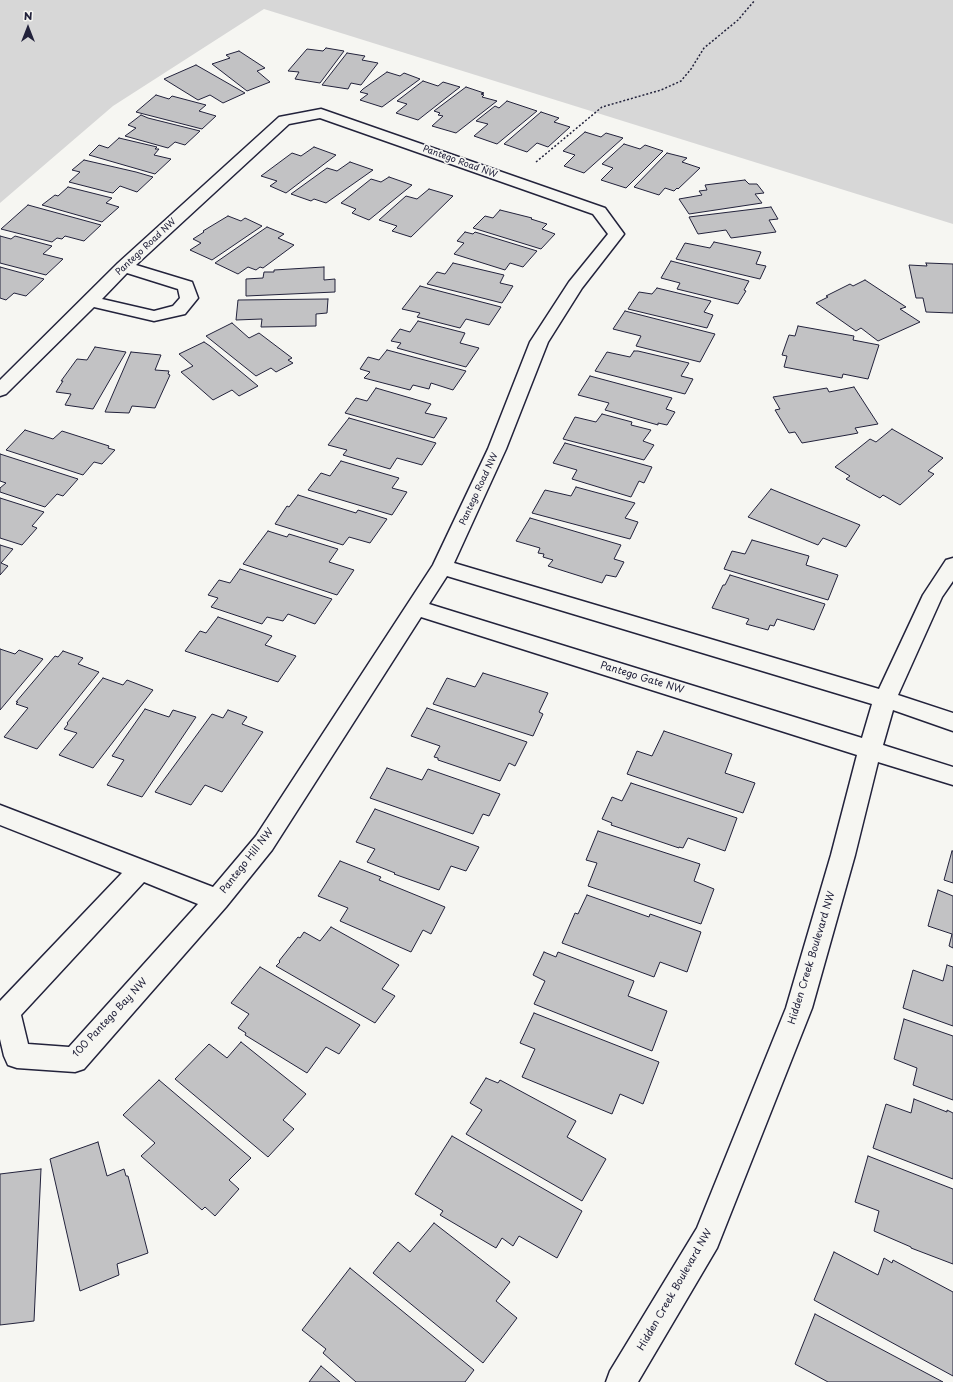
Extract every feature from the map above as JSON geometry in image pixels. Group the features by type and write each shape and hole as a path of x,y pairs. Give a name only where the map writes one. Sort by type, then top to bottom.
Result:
{"street":[{"name":"Pantego Road NW","path":"0,390 124,267 284,120 321,113 599,211 616,234 575,286 540,342 498,449 436,576"},
{"path":"90,301 154,316 179,310 189,298 186,286 124,267"},
{"name":"Hidden Creek Boulevard NW","path":"621,1382 707,1238 796,1016 843,855 870,750 886,699 933,595 953,566"},
{"path":"436,576 886,699 953,722"},
{"name":"Pantego Hill NW","path":"0,815 217,900 264,843 415,606 436,576"},
{"name":"Pantego Gate NW","path":"415,606 953,776"},
{"name":"100 Pantego Bay NW","path":"140,870 7,1012 17,1056 75,1060 217,900"}],"path":[{"path":"513,181 602,107 661,90 681,81 691,69 704,48 738,20 755,0"}],"shaded area":[{"path":"0,0 953,0 953,224 264,9 113,106 0,203"}],"building":[{"path":"326,48 344,51 320,83 295,79 299,72 288,71 307,49 323,51"},
{"path":"239,51 265,68 257,71 270,82 247,91 212,64 230,58 226,55"},
{"path":"347,53 365,56 362,60 378,63 361,85 351,83 348,89 322,85"},
{"path":"196,65 245,93 223,103 210,95 198,100 164,79"},
{"path":"387,72 400,76 404,73 420,79 382,107 360,100 368,94 360,92"},
{"path":"423,81 438,86 443,82 460,87 418,120 396,113 407,104 397,101"},
{"path":"466,87 484,93 481,94 484,95 482,97 497,101 456,133 432,126 443,116 438,115 440,113 434,111"},
{"path":"156,95 169,99 172,96 206,105 199,111 216,116 202,129 136,112"},
{"path":"507,101 537,111 497,144 474,136 488,124 476,121 495,106 499,108"},
{"path":"541,112 559,118 554,122 570,127 548,147 537,143 527,152 504,144"},
{"path":"141,115 200,131 185,145 175,142 168,148 125,136 136,128 128,125"},
{"path":"585,132 601,137 606,133 623,138 584,173 564,166 575,155 563,151"},
{"path":"119,138 157,147 155,149 159,149 154,155 171,159 155,174 89,155 99,145 108,148"},
{"path":"624,144 640,149 645,145 663,151 626,188 601,180 613,168 602,164"},
{"path":"314,147 336,155 286,193 270,186 277,181 261,176 292,153 301,156"},
{"path":"667,153 687,158 682,162 700,168 674,191 665,188 659,195 634,187"},
{"path":"84,160 153,177 137,192 120,186 113,193 69,182 80,172 72,170"},
{"path":"350,162 373,170 326,203 314,199 311,201 291,194 327,168 337,171"},
{"path":"389,177 412,185 369,220 352,213 356,209 341,203 371,179 381,182"},
{"path":"745,180 749,184 757,184 764,193 755,194 762,203 689,214 679,199 702,195 699,191 707,190 705,185"},
{"path":"68,187 112,198 106,203 119,207 102,222 42,205 55,195 58,196"},
{"path":"429,189 453,196 411,237 392,231 397,226 379,220 406,196 417,199"},
{"path":"28,205 101,225 84,241 65,236 62,239 57,238 52,242 1,229"},
{"path":"771,207 778,219 769,220 776,232 731,238 726,230 698,234 689,217"},
{"path":"500,210 532,218 531,219 547,224 542,229 555,234 541,249 473,228 485,216 493,218"},
{"path":"228,216 241,221 245,218 262,226 212,260 190,250 201,243 193,239"},
{"path":"267,227 284,234 278,238 294,245 263,268 260,267 256,270 248,267 238,274 215,263"},
{"path":"465,232 473,234 475,232 537,251 523,267 510,263 505,270 454,254 464,243 457,241"},
{"path":"0,236 11,239 15,236 52,246 43,254 63,259 46,275 0,263"},
{"path":"714,242 761,252 756,264 766,266 760,279 676,259 685,243 710,248"},
{"path":"671,261 749,281 744,290 746,291 738,304 677,289 680,283 661,278"},
{"path":"453,263 504,275 500,283 513,286 502,303 427,284 437,272 445,274"},
{"path":"926,263 953,264 953,313 926,312 923,298 916,298 909,265 927,266"},
{"path":"0,267 44,279 26,296 14,293 6,300 0,298"},
{"path":"324,267 324,280 335,279 335,292 246,296 246,279 263,278 264,272"},
{"path":"865,280 906,307 900,309 920,322 878,341 861,328 856,331 816,303 828,297 826,296 850,284 853,286"},
{"path":"420,286 501,307 489,325 466,319 460,328 417,317 420,313 402,309"},
{"path":"657,288 711,301 704,312 713,315 707,328 628,309 639,292 652,294"},
{"path":"328,299 327,313 316,314 316,326 261,327 262,319 236,320 238,300"},
{"path":"625,311 715,334 700,362 636,346 641,336 613,329"},
{"path":"418,321 465,333 460,343 479,348 466,367 397,348 401,343 391,341 400,329 410,332"},
{"path":"232,323 249,338 259,333 292,358 288,360 293,363 276,372 271,368 256,376 206,336"},
{"path":"798,326 854,336 853,340 879,345 868,379 843,374 842,378 784,367 787,356 782,355 789,335 795,336"},
{"path":"204,342 258,386 239,396 232,390 213,400 181,372 193,366 179,354"},
{"path":"95,347 126,352 93,409 65,405 71,394 56,392 63,381 61,381 77,359 87,360"},
{"path":"387,350 466,371 453,390 431,383 429,389 413,385 410,390 364,378 370,372 360,369 368,357 379,360"},
{"path":"634,351 689,363 681,376 693,379 685,394 595,371 607,352 630,357"},
{"path":"131,352 161,355 155,370 169,371 168,374 170,375 155,408 132,406 129,413 105,412"},
{"path":"590,376 672,398 666,409 675,412 667,425 658,423 658,425 605,410 609,403 578,395"},
{"path":"854,387 878,424 855,428 858,433 802,443 795,432 789,433 775,410 780,409 773,397 827,388 829,392"},
{"path":"376,388 431,404 425,413 447,418 434,438 345,413 356,398 367,401"},
{"path":"602,414 632,422 631,425 651,430 643,441 654,445 644,460 563,439 575,417 596,422"},
{"path":"349,418 436,443 422,465 397,458 390,469 343,455 347,450 328,445"},
{"path":"892,429 943,458 928,471 934,474 900,505 883,495 880,498 846,479 850,476 835,467 870,439 876,442"},
{"path":"25,430 53,439 62,431 109,446 108,448 115,450 102,464 94,462 83,475 6,450"},
{"path":"565,443 652,467 644,483 639,481 631,497 572,479 577,470 553,463"},
{"path":"0,454 78,479 63,496 57,494 45,507 0,492 0,488 6,483 0,481"},
{"path":"341,461 399,478 392,488 407,492 392,515 308,490 321,473 330,476"},
{"path":"576,487 635,503 625,518 638,522 630,539 532,513 545,490 571,496"},
{"path":"771,489 860,525 846,547 823,538 818,545 748,517"},
{"path":"298,495 356,513 358,510 387,519 370,543 349,537 343,545 275,524 287,506 289,507"},
{"path":"0,498 44,512 32,526 37,528 22,545 0,538"},
{"path":"530,518 621,545 614,559 624,562 616,577 606,575 602,583 548,566 553,560 543,557 544,554 538,553 540,548 516,541"},
{"path":"268,531 287,537 289,534 338,549 329,562 354,570 337,595 243,564"},
{"path":"752,540 809,556 806,565 838,575 828,600 724,569 732,551 745,554"},
{"path":"0,545 13,549 1,563 8,566 0,575"},
{"path":"240,569 332,599 315,624 288,614 283,621 267,617 262,624 211,607 218,598 208,595 219,580 230,583"},
{"path":"730,575 825,604 814,630 777,619 774,626 770,625 768,630 746,624 749,619 712,608 723,585 725,585"},
{"path":"218,617 272,636 265,645 296,656 278,682 185,651 200,631 206,633"},
{"path":"0,649 15,654 19,650 43,659 0,710"},
{"path":"63,651 83,658 78,664 99,672 37,749 4,737 28,708 16,704 18,702 16,702 55,656 58,657"},
{"path":"483,673 548,693 539,712 543,714 533,736 433,704 447,678 475,687"},
{"path":"103,678 123,685 127,680 153,690 93,768 59,755 77,733 64,729 68,724 67,723"},
{"path":"427,708 527,742 515,766 509,763 500,781 438,760 438,758 434,757 440,746 411,736"},
{"path":"145,709 169,717 173,710 196,717 142,797 107,785 124,760 112,756"},
{"path":"228,710 247,717 242,724 263,732 222,792 205,785 191,805 155,792 212,714 223,718"},
{"path":"664,731 732,754 725,773 755,783 743,813 627,774 637,751 652,756"},
{"path":"387,768 422,780 428,769 500,794 489,816 483,814 473,834 370,798"},
{"path":"631,783 737,818 725,851 688,838 683,848 679,848 611,825 612,823 602,819 612,797 622,801"},
{"path":"375,809 479,847 466,871 451,866 439,890 394,874 395,873 367,862 375,849 356,842"},
{"path":"598,831 700,864 694,881 714,889 701,924 588,886 597,863 586,860"},
{"path":"953,851 953,883 944,880"},
{"path":"340,861 381,877 379,880 445,907 431,934 423,930 411,952 340,921 348,908 318,896"},
{"path":"938,890 953,896 953,948 949,946 952,934 928,926"},
{"path":"587,895 649,917 650,914 701,932 687,972 660,962 654,977 562,943 575,913 578,914"},
{"path":"331,927 399,965 382,989 395,996 375,1023 276,966 298,937 300,938 304,932 320,941"},
{"path":"544,952 556,957 558,952 634,981 628,996 667,1011 652,1051 534,1004 545,981 533,975"},
{"path":"947,965 953,967 953,1026 903,1008 913,970 943,981"},
{"path":"260,967 360,1025 339,1054 326,1047 307,1073 245,1035 246,1033 238,1028 249,1014 231,1003"},
{"path":"534,1013 659,1062 643,1104 620,1094 612,1114 522,1077 535,1049 520,1043"},
{"path":"904,1019 953,1036 953,1100 913,1085 917,1068 894,1059"},
{"path":"241,1042 306,1094 283,1120 294,1129 268,1157 175,1079 209,1044 227,1058"},
{"path":"486,1078 498,1083 500,1080 576,1121 567,1137 606,1159 582,1201 466,1134 482,1110 470,1103"},
{"path":"159,1080 251,1158 229,1180 239,1189 215,1216 205,1207 202,1210 141,1156 155,1143 123,1115"},
{"path":"914,1099 953,1113 953,1179 873,1148 886,1104 911,1113"},
{"path":"452,1136 582,1211 557,1258 519,1236 513,1246 502,1238 496,1248 440,1215 443,1211 415,1194"},
{"path":"98,1142 107,1176 124,1169 126,1176 128,1176 148,1253 117,1264 119,1275 80,1291 50,1159"},
{"path":"868,1156 953,1189 953,1264 911,1248 874,1231 879,1211 855,1202"},
{"path":"41,1169 34,1321 0,1325 0,1174"},
{"path":"434,1223 510,1282 496,1301 517,1318 483,1363 373,1273 398,1242 410,1252"},
{"path":"834,1252 878,1275 884,1258 892,1263 893,1260 953,1292 953,1376 814,1300"},
{"path":"350,1268 474,1370 465,1382 356,1382 323,1353 326,1349 302,1330"},
{"path":"815,1314 943,1382 828,1382 795,1364"},
{"path":"321,1366 340,1382 309,1382"}]}
